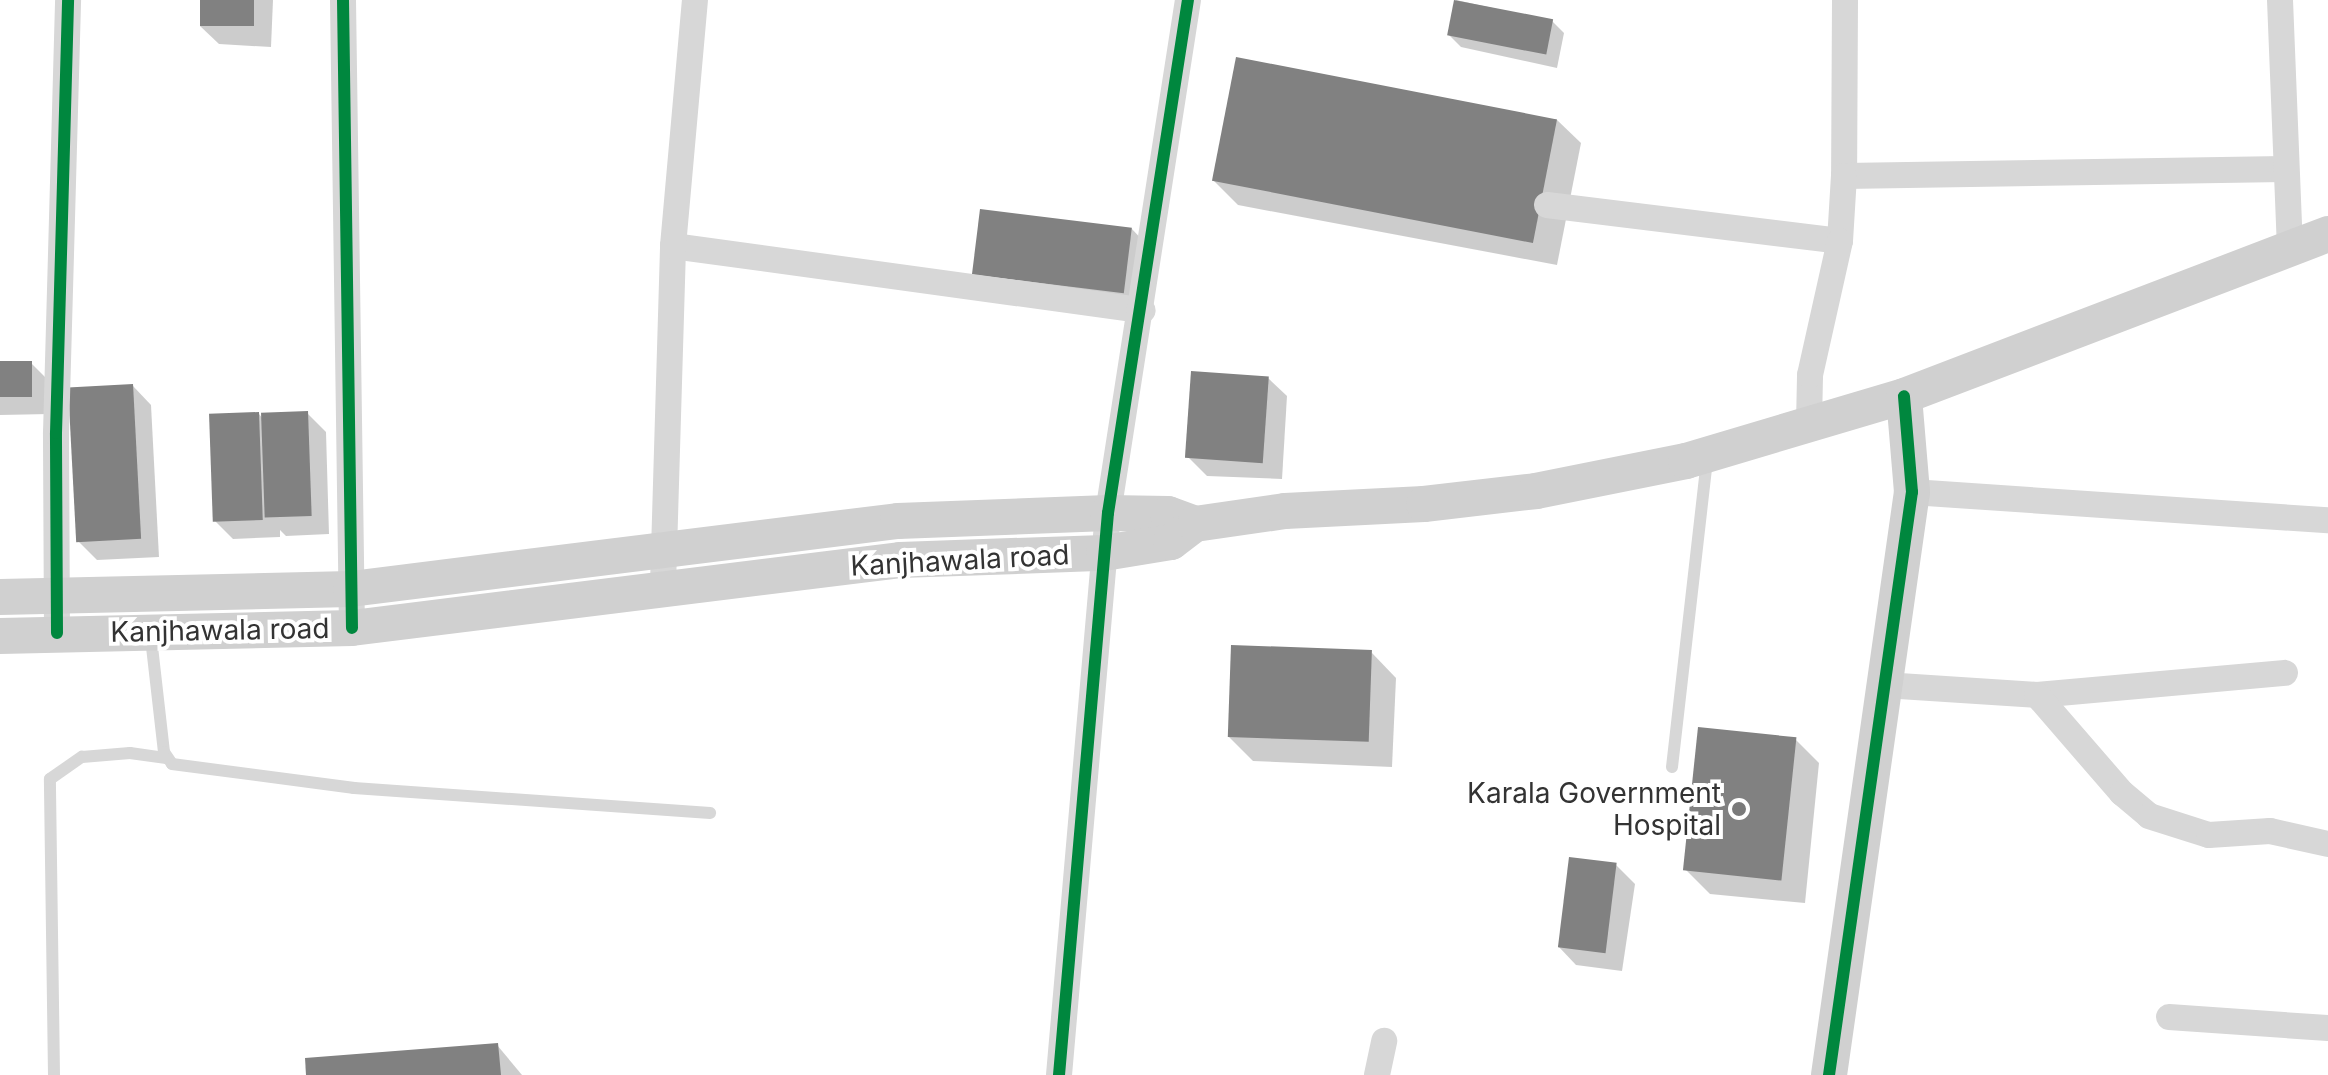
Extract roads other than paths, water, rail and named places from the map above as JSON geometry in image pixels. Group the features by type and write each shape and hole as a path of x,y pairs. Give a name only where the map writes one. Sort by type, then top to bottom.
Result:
{"main road":[{"path":"1195,524 1285,511 1424,504 1536,491 1707,455 1904,396 2328,234"},
{"path":"1829,1075 1912,492 1904,396"},
{"name":"Kanjhawala road","path":"0,597 351,589 664,546 898,521 1108,513 1168,514 1195,524"},
{"name":"Kanjhawala road","path":"0,636 150,630 352,628 663,585 900,560 1104,553 1171,542 1195,524"}],"street":[{"path":"57,633 56,433 68,0"},
{"path":"343,0 352,628"},
{"path":"663,585 673,246 695,0"},
{"path":"1059,1075 1108,513 1143,310 1188,0"},
{"path":"1809,424 1810,375 1840,241 1844,176 1845,0"},
{"path":"2280,0 2284,169 2290,250"},
{"path":"1844,176 2284,169"},
{"path":"1547,205 1840,241"},
{"path":"673,246 1143,310"},
{"path":"1912,492 2328,520"},
{"path":"1884,685 2037,695 2285,673"},
{"path":"2037,695 2122,793 2149,816 2209,835 2270,831 2328,844"},
{"path":"2169,1017 2328,1028"},
{"path":"1377,1075 1384,1041"}],"lane":[{"path":"1672,767 1707,455"},
{"path":"150,630 165,758"},
{"path":"54,1075 50,779 82,757 130,753 165,758 172,764 354,788 710,813"}],"place":[{"name":"Karala Government Hospital","path":"1739,809"}]}
